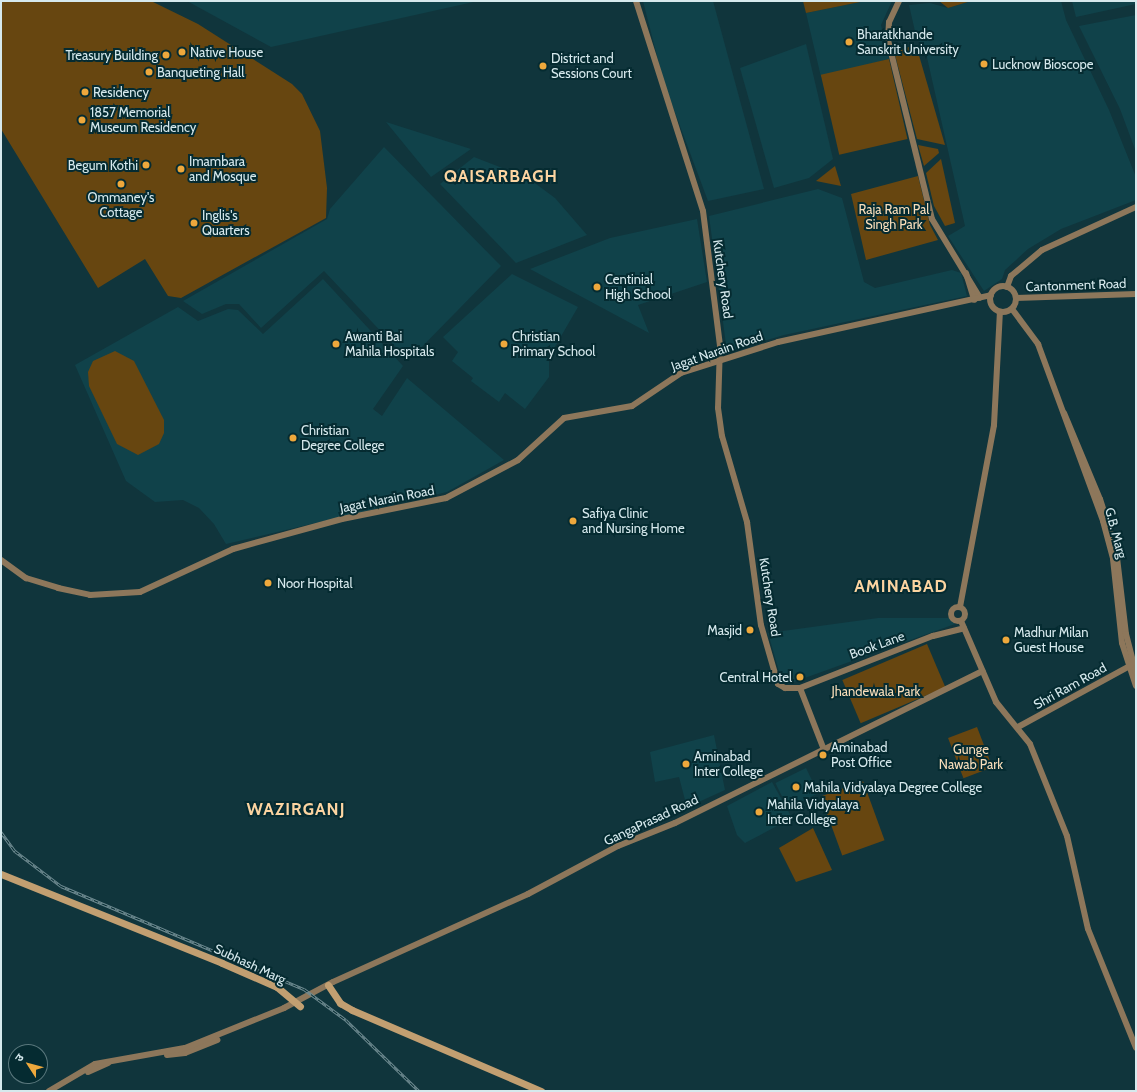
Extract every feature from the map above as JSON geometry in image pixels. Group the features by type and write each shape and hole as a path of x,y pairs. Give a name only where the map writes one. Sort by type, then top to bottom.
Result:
{"main road":[{"name":"Subhash Marg","path":"1,874 277,987 301,1003"},
{"path":"329,986 340,1003 352,1010 541,1091"}],"street":[{"name":"Kutchery Road","path":"636,1 702,211 720,363 722,436 747,522 761,625 778,684 785,688 800,688"},
{"path":"899,1 888,22 888,40 932,219 966,273 977,299"},
{"path":"1007,287 1011,276 1042,250 1136,207"},
{"path":"1000,312 992,305 991,296 997,288 1007,287"},
{"path":"1000,312 1012,309 1016,298 1007,287"},
{"name":"Cantonment Road","path":"1016,298 1136,294"},
{"name":"Jagat Narain Road","path":"1,560 26,578 58,588 90,594 140,592 233,549 342,519 446,498 518,460 564,418 632,406 681,373 720,363 778,342 991,296"},
{"name":"G.B. Marg","path":"1012,309 1038,344 1108,539 1130,666 1136,686"},
{"path":"961,621 965,615 960,607 994,425 1000,312"},
{"path":"960,607 954,608 950,614 954,620 961,621"},
{"path":"961,621 996,702 1018,727 1030,744 1059,814 1088,929 1136,1048"},
{"name":"Book Lane","path":"800,688 925,639 964,628"},
{"path":"1130,666 1136,673"},
{"name":"Shri Ram Road","path":"1018,727 1130,666"},
{"name":"GangaPrasad Road","path":"329,986 824,750 982,671"},
{"path":"800,688 824,750"},
{"path":"56,1091 110,1062 185,1053 301,1003 329,986"},
{"path":"49,1091 95,1064 186,1048 301,1003"}],"shaded area":[{"path":"187,1 478,1 271,47"},
{"path":"643,1 713,1 764,189 708,201 664,83"},
{"name":"Bharatkhande Sanskrit University","path":"865,1 892,1 881,25 889,59 821,77 806,13"},
{"path":"971,1 1061,1 1066,20 1109,110 1136,177 1136,200 1061,229 1028,249 1005,270 1002,279 984,291 948,236 965,226 924,44 917,40 909,5 930,3 948,8"},
{"path":"1072,1 1136,1 1136,4 1076,17"},
{"path":"1136,15 1136,152 1120,109 1079,26"},
{"path":"806,44 833,159 809,178 774,188 740,68"},
{"path":"386,122 471,149 431,177"},
{"path":"384,147 501,266 414,355 405,357 324,271 261,328 239,304 226,304 202,314 183,301 327,219 330,209"},
{"path":"474,157 528,178 555,198 587,235 516,263 440,184"},
{"path":"818,189 842,198 864,282 875,288 952,270 961,273 967,296 784,335 727,352 709,216"},
{"path":"697,219 707,282 638,305 649,333 530,269 610,238"},
{"name":"Christian Primary School","path":"512,274 578,307 549,357 549,377 525,409 505,393 499,402 471,381 473,378 452,361 458,352 443,337"},
{"name":"Christian Degree College","path":"323,279 403,366 373,409 382,416 407,378 504,460 447,492 226,544 214,524 199,508 183,500 155,502 126,481 75,365 178,307 198,321 228,309 238,310 263,334"},
{"path":"878,618 949,618 955,624 788,684 782,682 768,633"},
{"name":"Aminabad Inter College","path":"714,735 725,790 692,805 685,800 679,777 655,782 650,752"},
{"name":"Mahila Vidyalaya Degree College","path":"806,768 818,793 788,808 775,783"},
{"name":"Mahila Vidyalaya Inter College","path":"772,782 792,818 745,843 737,835 727,806"}],"green space":[{"path":"1,1 151,1 198,24 292,84 302,94 320,131 327,188 326,218 181,298 168,296 145,259 98,288 1,129"},
{"path":"803,1 865,1 806,13"},
{"path":"939,1 971,1 948,8"},
{"path":"916,45 945,145 917,139 894,51"},
{"path":"889,59 907,139 839,155 821,75"},
{"path":"918,145 938,149 939,153 924,166"},
{"path":"941,159 955,223 945,226 934,206 926,173"},
{"path":"835,166 841,186 816,181"},
{"name":"Raja Ram Pal Singh Park","path":"918,176 930,225 938,240 866,260 851,194"},
{"path":"115,351 134,361 164,420 164,433 159,444 138,455 117,444 89,386 88,372 93,361"},
{"name":"Jhandewala Park","path":"927,644 945,687 861,723 842,680"},
{"name":"Gunge Nawab Park","path":"977,727 992,767 963,778 948,738"},
{"path":"863,781 885,840 842,856 821,796"},
{"path":"813,828 832,870 796,882 779,848"}],"railway":[{"path":"1,832 15,851 61,886 304,989 346,1020 419,1091"}],"place":[{"name":"Bharatkhande Sanskrit University","path":"849,42"},
{"name":"Native House","path":"182,52"},
{"name":"Treasury Building","path":"166,55"},
{"name":"Lucknow Bioscope","path":"984,64"},
{"name":"District and Sessions Court","path":"543,66"},
{"name":"Banqueting Hall","path":"149,72"},
{"name":"Residency","path":"85,92"},
{"name":"1857 Memorial Museum Residency","path":"82,120"},
{"name":"Begum Kothi","path":"146,165"},
{"name":"Imambara and Mosque","path":"181,169"},
{"name":"Ommaney's Cottage","path":"121,184"},
{"name":"Inglis's Quarters","path":"194,223"},
{"name":"Centinial High School","path":"597,287"},
{"name":"Awanti Bai Mahila Hospitals","path":"336,344"},
{"name":"Christian Primary School","path":"504,344"},
{"name":"Christian Degree College","path":"293,438"},
{"name":"Safiya Clinic and Nursing Home","path":"573,521"},
{"name":"Noor Hospital","path":"268,583"},
{"name":"Masjid","path":"750,630"},
{"name":"Madhur Milan Guest House","path":"1006,640"},
{"name":"Central Hotel","path":"800,677"},
{"name":"Aminabad Post Office","path":"823,755"},
{"name":"Aminabad Inter College","path":"686,764"},
{"name":"Mahila Vidyalaya Degree College","path":"796,787"},
{"name":"Mahila Vidyalaya Inter College","path":"759,812"}],"district":[{"name":"QAISARBAGH","path":"501,177"},
{"name":"AMINABAD","path":"901,587"},
{"name":"WAZIRGANJ","path":"296,810"}]}
